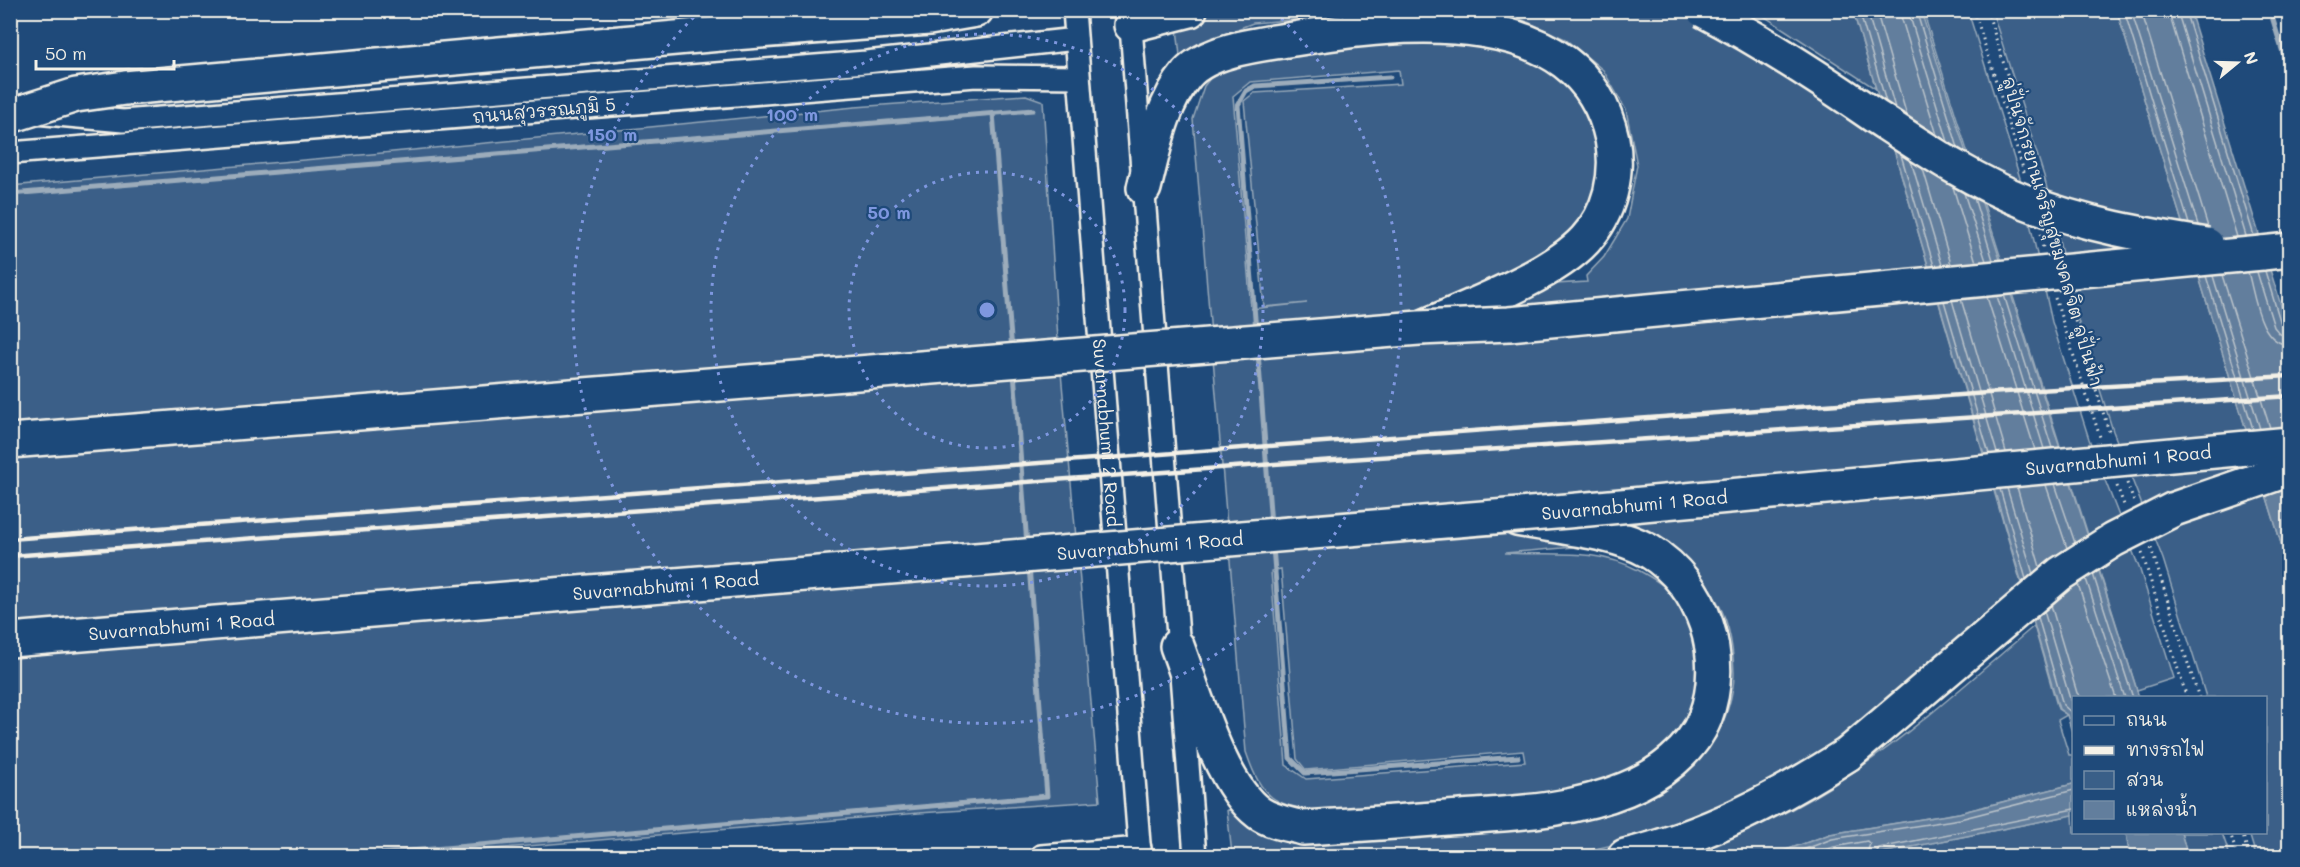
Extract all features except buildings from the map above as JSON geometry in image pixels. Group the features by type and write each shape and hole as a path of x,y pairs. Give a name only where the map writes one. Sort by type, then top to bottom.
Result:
{"highway":[{"path":"10,116 76,95 125,88 720,34 929,18 976,10"},
{"path":"1131,18 1190,10"},
{"path":"1703,10 1751,35 1928,151 2025,202 2129,233 2276,252"},
{"path":"1144,188 1161,122 1188,73 1211,59 1236,49 1378,26 1439,24 1477,27 1518,35 1558,53 1588,84 1607,119 1616,160 1607,207 1585,240 1549,267 1497,294 1419,328"},
{"path":"10,441 1419,328 1509,324 2276,252"},
{"name":"Suvarnabhumi 1 Road","path":"10,640 1504,516 2289,444"},
{"path":"1625,856 1692,836 1794,789 1848,754 2069,568 2113,540 2174,509 2289,469"},
{"path":"1177,646 1215,748 1236,785 1257,811 1270,820 1303,828 1535,812 1576,805 1626,789 1657,773 1690,743 1705,719 1714,685 1713,649 1703,612 1685,581 1649,551 1617,538 1504,516"}],"street":[{"name":"Suvarnabhumi 2 Road","path":"1074,10 1140,852"},
{"path":"1131,18 1177,646 1196,856"},
{"name":"ถนนสุวรรณภูมิ 5","path":"10,110 86,120 123,122 854,63 1076,39"},
{"name":"ถนนสุวรรณภูมิ 5","path":"10,153 976,76 1079,77"},
{"path":"1041,856 1140,852"}],"path":[{"name":"ลู่ปั่นจักรยานเจริญสุขมงคลจิต ลู่ปั่นฟ้า","path":"1974,10 2026,178"},
{"path":"1987,10 2042,188"},
{"name":"ลู่ปั่นจักรยานเจริญสุขมงคลจิต ลู่ปั่นฟ้า","path":"2038,224 2046,259"},
{"path":"2066,292 2113,444"},
{"name":"ลู่ปั่นจักรยานเจริญสุขมงคลจิต ลู่ปั่นฟ้า","path":"2055,294 2104,448"},
{"path":"2125,476 2136,508"},
{"path":"2115,480 2127,512"},
{"path":"2148,540 2198,696"},
{"path":"2138,544 2186,696"},
{"path":"2231,834 2237,856"},
{"path":"2243,834 2249,856"}],"green space":[{"path":"1218,10 1392,11 1253,23 1201,43 1181,65 1176,19"},
{"path":"1480,11 1675,11 1746,43 1892,143 2023,590 1842,742 1733,806 1639,839 1582,852 1523,856 1232,854 1227,810 1236,811 1287,836 1310,842 1540,827 1581,821 1620,811 1656,795 1688,772 1713,741 1728,708 1734,673 1728,628 1722,611 1703,582 1655,540 1505,553 1589,555 1622,563 1660,583 1684,607 1699,643 1700,682 1696,702 1688,719 1678,735 1660,752 1646,762 1606,780 1570,789 1532,795 1322,811 1281,803 1272,797 1258,780 1246,752 1193,119 1204,86 1220,66 1246,53 1439,42 1474,45 1511,52 1549,67 1579,94 1604,164 1596,204 1578,235 1475,289 1587,282 1586,276 1604,257 1627,219 1637,165 1626,110 1603,70 1565,39 1521,19","holes":["1399,70 1401,84 1254,93 1244,101 1264,307 1307,303 1251,309 1233,96 1250,82","1281,569 1297,759 1306,770 1523,751 1525,762 1306,779 1286,765 1271,571"]},
{"path":"1756,11 1853,11 1876,89"},
{"path":"1923,11 1968,11 2020,178 2052,322 2089,439 2140,570 2174,678 2137,690"},
{"path":"1992,11 2117,11 2289,569 2289,856 2256,856 2249,834 2267,834 2267,696 2206,696 2163,559 2113,431 2076,314 2044,176"},
{"path":"1026,95 1043,101 1058,340 1100,801 919,813 410,856 18,856 11,853 10,186 372,154 855,107"},
{"path":"2034,626 2058,709 2067,715 2058,720 2069,755 2072,755 2072,784 1959,813 1830,834 1770,856 1678,856 1731,838 1780,816 1825,790 1910,731"},
{"path":"2072,815 2072,834 2126,834 2130,856 1866,856"},
{"path":"2181,834 2222,834 2230,856 2188,856"}],"water":[{"path":"1853,11 1921,11 2139,696 2072,696 2072,732 2067,715 2059,709"},
{"path":"2117,11 2190,11 2289,331 2289,569"},
{"path":"2072,784 2072,815 1866,856 1770,856 1830,834 1959,813"},
{"path":"2126,834 2181,834 2188,856 2130,856"}],"waterway":[{"path":"2270,10 2290,76"},
{"path":"1256,331 1238,105 1246,91 1255,86 1390,77"},
{"path":"10,194 1033,110"},
{"path":"993,113 1012,351"},
{"path":"1258,352 1271,525"},
{"path":"1014,372 1027,545"},
{"path":"1273,547 1290,758 1305,773 1518,757"},
{"path":"352,856 1047,796 1029,566"}],"railway":[{"path":"10,539 1987,393 2290,376"},
{"path":"10,556 1261,465 2290,396"}]}
